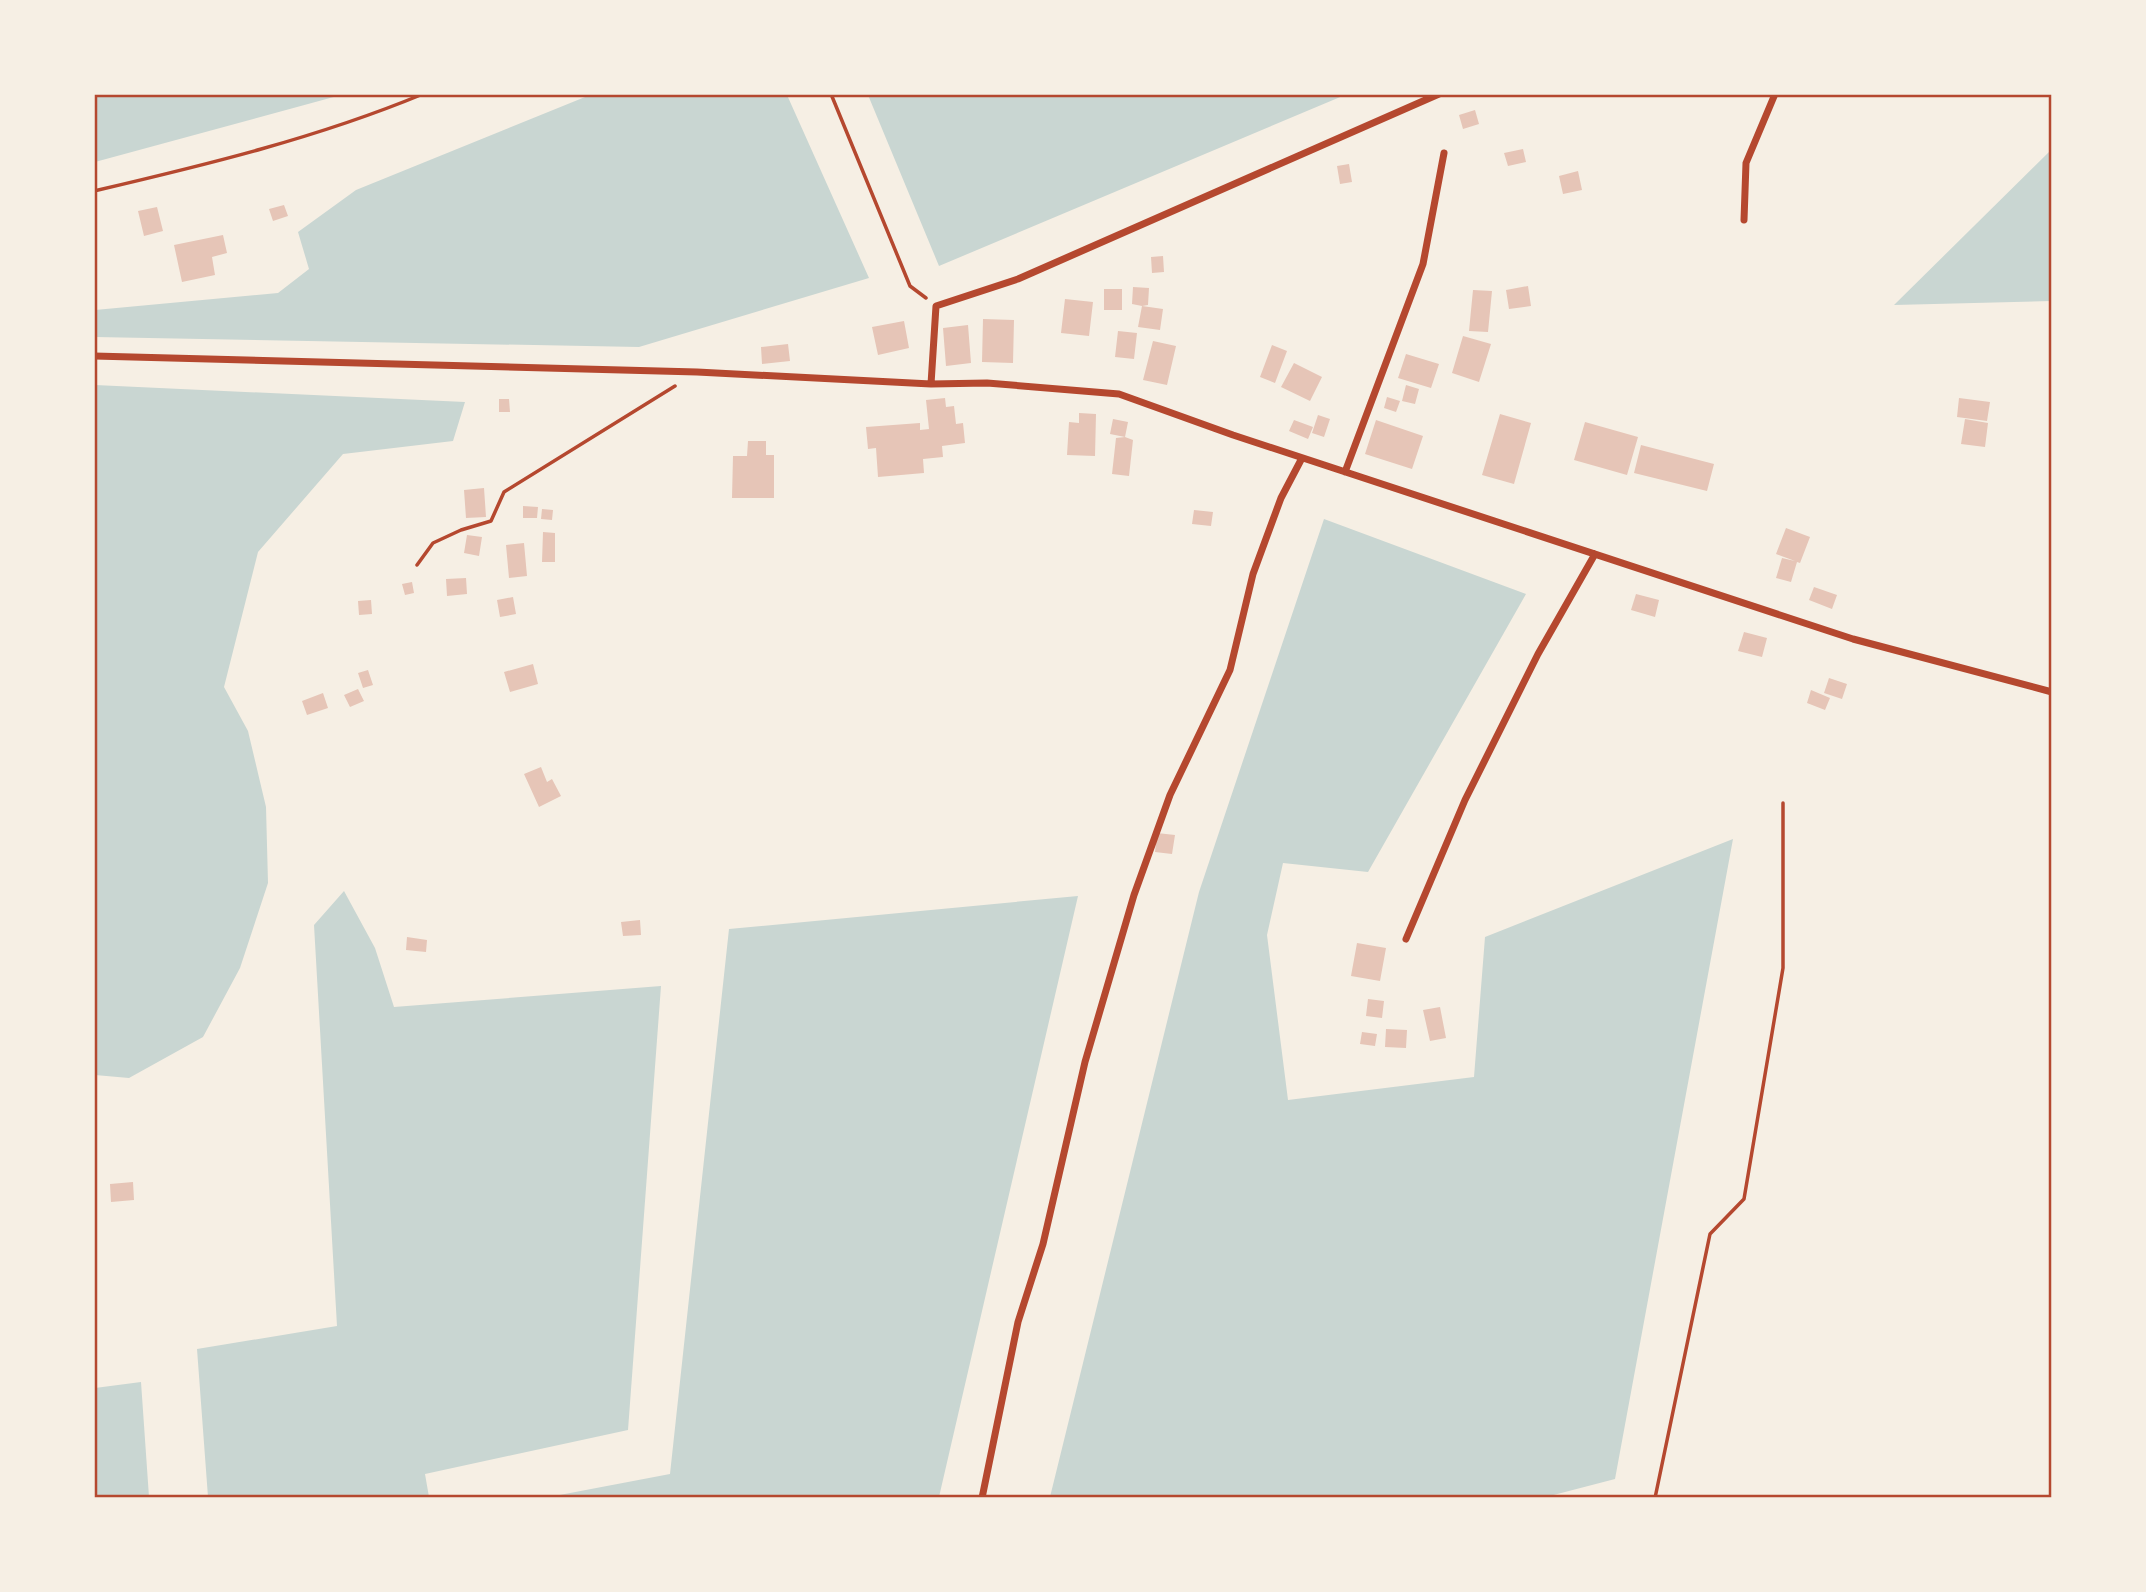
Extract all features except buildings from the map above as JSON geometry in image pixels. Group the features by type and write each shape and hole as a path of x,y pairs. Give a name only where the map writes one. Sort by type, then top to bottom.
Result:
{"street":[{"path":"931,384 936,306 1018,279 1439,94"},
{"path":"1744,220 1746,163 1775,94"},
{"path":"1345,472 1423,264 1444,153"},
{"path":"94,356 697,372 931,384 987,383 1119,394 1302,458 1853,639 2052,692"},
{"path":"982,1497 1018,1322 1043,1244 1085,1062 1133,895 1170,795 1230,670 1253,574 1281,498 1302,458"},
{"path":"1406,939 1465,800 1538,654 1595,554"}],"path":[{"path":"94,191 191,168 364,118 423,94"},
{"path":"831,94 910,286 936,306"},
{"path":"417,565 433,543 461,530 491,521 505,492 581,442 697,372"},
{"path":"1655,1497 1710,1234 1744,1199 1783,968 1783,803"}],"shaded area":[{"path":"95,94 341,94 341,95 95,162"},
{"path":"590,95 787,95 869,278 639,347 95,337 95,310 278,293 309,269 298,232 356,190"},
{"path":"868,95 1345,95 939,266"},
{"path":"2051,150 2051,301 1894,305"},
{"path":"95,385 465,402 453,441 343,454 258,552 224,687 248,731 266,807 268,883 240,968 203,1037 129,1078 95,1075"},
{"path":"1324,519 1526,594 1368,872 1283,863 1267,935 1288,1100 1474,1077 1485,937 1733,839 1615,1479 1542,1498 1050,1497 1199,892"},
{"path":"344,891 375,948 394,1007 661,986 628,1430 425,1474 429,1497 208,1497 197,1349 337,1326 314,925"},
{"path":"1078,896 939,1497 549,1497 670,1474 729,929"},
{"path":"141,1382 149,1497 95,1497 95,1388"}]}
